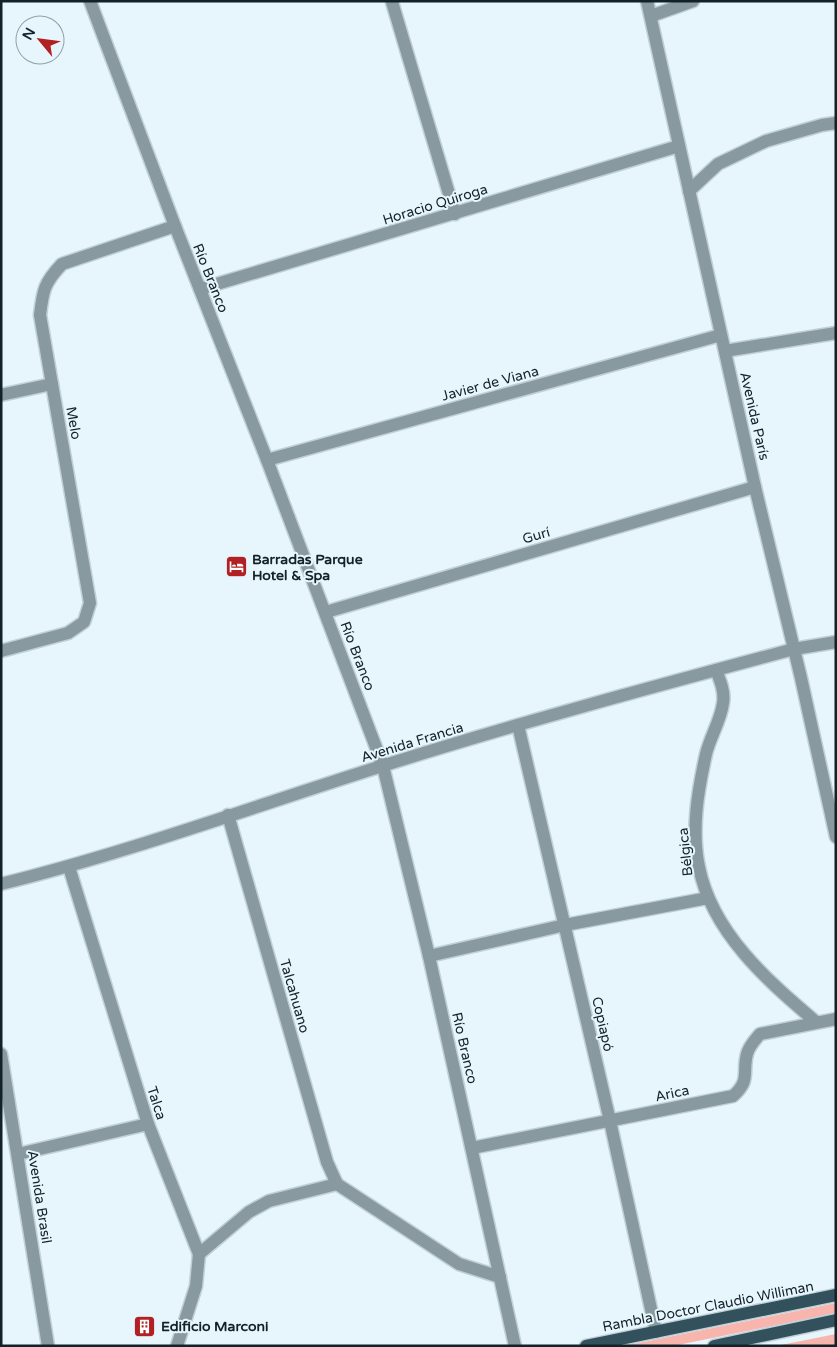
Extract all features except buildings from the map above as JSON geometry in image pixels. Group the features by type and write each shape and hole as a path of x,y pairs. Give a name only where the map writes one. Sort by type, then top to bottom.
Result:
{"main road":[{"name":"Rambla Doctor Claudio Williman","path":"586,1346 836,1295"},
{"path":"714,1346 836,1320"}],"street":[{"name":"Río Branco","path":"90,1 175,226 268,460 383,766 429,956 515,1346"},
{"name":"Avenida París","path":"648,1 755,487 836,837"},
{"path":"651,16 693,1"},
{"path":"393,2 455,214"},
{"path":"689,191 718,164 766,141 822,125 836,123"},
{"name":"Horacio Quiroga","path":"200,289 679,146"},
{"name":"Melo","path":"1,651 68,633 84,622 90,603 40,315 43,292 48,278 62,264 175,226"},
{"path":"725,351 836,333"},
{"name":"Javier de Viana","path":"268,460 721,335"},
{"path":"1,394 52,384"},
{"name":"Gurí","path":"326,612 755,487"},
{"name":"Avenida Francia","path":"1,884 69,867 383,766 518,725 794,649 836,642"},
{"name":"Bélgica","path":"716,670 722,686 724,703 707,751 699,790 695,836 698,868 708,898 725,928 746,958 776,988 816,1022"},
{"name":"Copiapó","path":"518,725 610,1121 656,1332"},
{"name":"Talcahuano","path":"228,816 327,1162 337,1184"},
{"name":"Talca","path":"69,867 148,1124 199,1254 196,1286 177,1346"},
{"path":"429,956 565,925 708,898"},
{"name":"Arica","path":"472,1148 733,1096 742,1088 746,1078 747,1054 752,1043 760,1034 836,1019"},
{"name":"Avenida Brasil","path":"1,1054 48,1346"},
{"path":"18,1154 148,1124"},
{"path":"199,1254 249,1212 269,1201 337,1184 458,1264 500,1277"}],"shaded area":[{"path":"836,1303 836,1313 673,1346 624,1346"},
{"path":"836,1334 836,1346 776,1346"}],"place":[{"name":"Barradas Parque Hotel & Spa","path":"236,567"},
{"name":"Edificio Marconi","path":"145,1326"}]}
